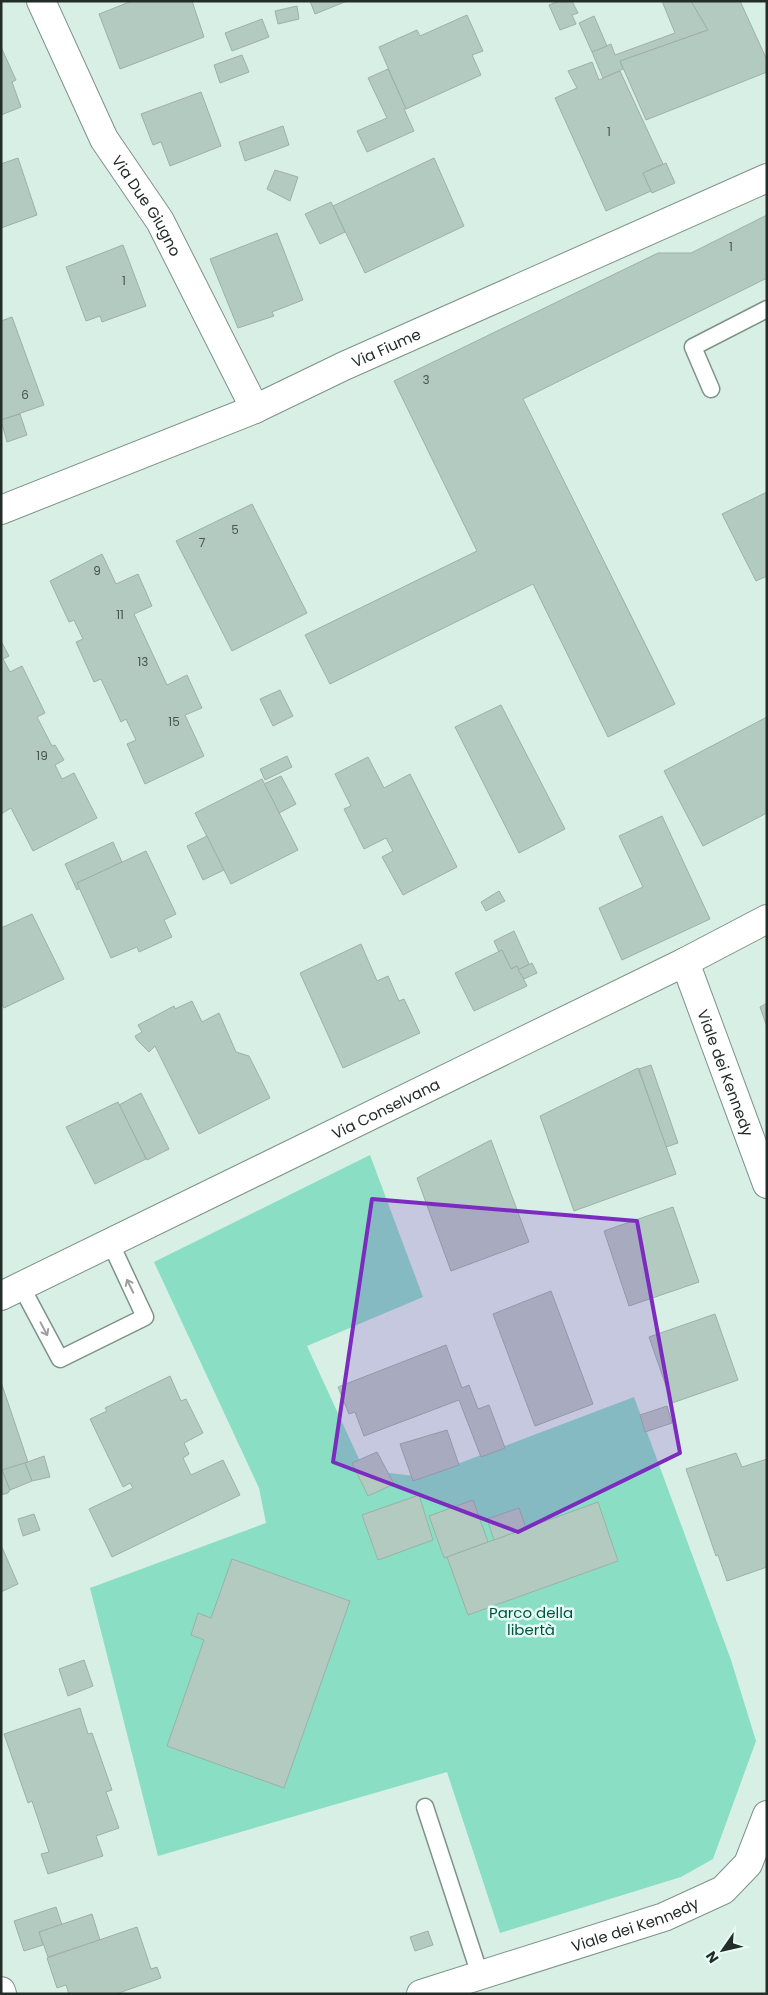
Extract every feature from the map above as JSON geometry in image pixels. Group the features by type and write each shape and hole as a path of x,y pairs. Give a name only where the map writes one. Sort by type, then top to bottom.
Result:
{"street":[{"name":"Via Due Giugno","path":"41,1 104,139 160,221 255,408"},
{"name":"Via Fiume","path":"1,510 255,408 344,366 767,178"},
{"name":"Via Conselvana","path":"11,1291 685,962 767,919"},
{"name":"Viale dei Kennedy","path":"685,962 767,1184"},
{"name":"Viale dei Kennedy","path":"420,1994 468,1983 664,1917 723,1890 748,1864 762,1844 767,1815"}],"lane":[{"path":"710,389 693,347 767,309"},
{"path":"11,1291 60,1359 145,1317 110,1242"},
{"path":"425,1807 468,1983"}],"highlighted area":[{"path":"372,1199 637,1221 680,1453 518,1532 333,1462"}],"green space":[{"name":"Parco della libertà","path":"370,1155 423,1297 307,1346 364,1470 423,1477 634,1397 731,1660 756,1741 713,1859 681,1877 500,1933 447,1772 158,1856 90,1588 266,1523 259,1488 154,1262"}],"building":[{"path":"132,1 192,1 204,37 120,69 99,14"},
{"path":"310,1 347,1 315,14"},
{"path":"559,1 572,1 578,13 572,15 576,24 560,30 549,5"},
{"path":"662,1 691,1 708,30 620,61 623,69 603,78 592,52 611,44 615,55 675,33"},
{"path":"691,1 740,1 767,60 767,72 646,120 620,61 708,30"},
{"path":"297,6 299,19 278,24 275,11"},
{"path":"467,15 483,51 472,55 481,75 406,109 379,47 417,30 420,36"},
{"path":"594,16 607,46 592,52 579,23"},
{"path":"262,19 269,37 232,51 225,33"},
{"path":"1,47 16,80 12,82 21,107 1,115"},
{"path":"242,55 249,72 220,83 214,65"},
{"path":"592,62 599,80 620,71 663,164 643,173 651,191 606,211 555,98 577,88 568,71"},
{"path":"388,69 414,131 367,152 357,131 387,118 368,78"},
{"path":"201,92 221,146 170,166 161,142 153,145 141,114"},
{"path":"283,126 289,145 245,161 239,142"},
{"path":"18,158 37,215 1,228 1,164"},
{"path":"434,158 464,226 365,273 333,206"},
{"path":"666,163 675,183 652,193 643,173"},
{"path":"275,170 298,177 290,201 267,189"},
{"path":"331,202 345,232 320,244 305,214"},
{"path":"767,215 767,278 523,399 675,704 608,737 533,584 330,684 305,635 477,551 394,381 658,253 691,253"},
{"path":"277,233 303,300 272,312 274,316 238,328 210,259"},
{"path":"123,245 146,306 102,322 100,316 86,321 66,267"},
{"path":"12,317 44,405 1,420 1,321"},
{"path":"20,414 27,435 7,442 1,420"},
{"path":"767,492 767,576 756,581 722,514"},
{"path":"252,504 307,613 232,651 176,541"},
{"path":"102,554 116,584 138,574 152,606 134,614 167,685 187,675 202,708 185,715 204,756 145,784 127,744 136,740 126,719 121,722 101,679 94,682 76,642 83,639 74,620 69,622 50,581"},
{"path":"1,641 9,656 3,659 10,672 22,666 45,713 37,717 52,746 55,745 64,760 55,765 62,779 74,773 97,818 33,851 11,808 1,814"},
{"path":"280,690 293,716 273,726 260,699"},
{"path":"501,705 565,829 519,853 455,727"},
{"path":"767,717 767,813 703,846 664,771"},
{"path":"287,756 292,767 265,780 260,769"},
{"path":"368,757 384,788 410,774 457,867 403,895 382,857 393,851 386,838 364,849 344,809 351,806 335,774"},
{"path":"281,776 296,804 279,813 264,784"},
{"path":"262,779 298,850 231,884 195,813"},
{"path":"662,816 710,919 622,960 599,908 643,887 619,836"},
{"path":"207,836 224,870 203,880 187,846"},
{"path":"113,842 122,862 77,883 80,888 77,890 65,864"},
{"path":"146,851 176,914 164,920 172,937 139,952 137,947 111,958 77,883"},
{"path":"499,891 505,901 486,911 481,902"},
{"path":"32,914 64,979 4,1008 1,1002 1,928"},
{"path":"514,931 529,964 518,970 517,966 511,969 502,950 499,952 494,941"},
{"path":"361,944 377,981 388,976 399,1001 404,999 420,1033 343,1068 300,973"},
{"path":"502,950 511,969 517,966 527,986 474,1011 455,973"},
{"path":"532,963 537,973 524,979 518,970"},
{"path":"192,1001 202,1022 219,1013 236,1052 249,1056 270,1098 199,1134 155,1046 149,1052 135,1036 142,1032 138,1025 174,1006 175,1009"},
{"path":"767,1003 767,1027 760,1007"},
{"path":"651,1065 678,1143 666,1147 639,1069"},
{"path":"638,1068 676,1174 574,1211 540,1116"},
{"path":"141,1093 169,1149 147,1160 119,1105"},
{"path":"118,1102 146,1159 95,1184 66,1127"},
{"path":"491,1140 529,1242 451,1271 417,1178"},
{"path":"673,1207 699,1282 629,1306 604,1231"},
{"path":"551,1291 593,1404 535,1426 493,1314"},
{"path":"715,1314 738,1380 672,1403 649,1337"},
{"path":"446,1345 462,1388 469,1385 478,1409 489,1405 505,1448 481,1457 459,1400 364,1436 355,1412 349,1414 338,1387"},
{"path":"170,1376 181,1401 186,1399 203,1433 184,1443 189,1454 183,1458 191,1475 223,1460 240,1495 112,1557 89,1509 133,1488 130,1483 123,1487 90,1419 107,1411 105,1408"},
{"path":"1,1382 28,1462 2,1470 1,1468"},
{"path":"667,1406 672,1423 645,1432 640,1415"},
{"path":"447,1430 459,1465 413,1481 400,1444"},
{"path":"377,1452 394,1484 368,1496 352,1463"},
{"path":"736,1453 742,1467 767,1459 767,1567 727,1581 718,1555 716,1556 686,1469"},
{"path":"44,1456 50,1477 32,1481 25,1463"},
{"path":"25,1463 32,1481 10,1490 2,1470"},
{"path":"1,1468 10,1490 8,1493 1,1495"},
{"path":"419,1495 433,1540 378,1560 362,1515"},
{"path":"473,1500 488,1542 444,1558 429,1516"},
{"path":"598,1502 618,1561 468,1615 447,1557"},
{"path":"519,1508 526,1528 494,1540 487,1519"},
{"path":"34,1514 40,1530 23,1536 18,1519"},
{"path":"1,1545 18,1584 1,1592"},
{"path":"232,1559 350,1601 284,1788 167,1746 204,1640 191,1635 198,1613 211,1618"},
{"path":"84,1660 93,1686 68,1696 59,1669"},
{"path":"80,1708 88,1734 92,1733 112,1790 106,1792 119,1828 96,1836 103,1856 48,1874 41,1854 49,1852 32,1801 28,1803 4,1734"},
{"path":"56,1907 62,1925 39,1932 43,1945 24,1951 14,1921"},
{"path":"92,1914 100,1940 48,1957 39,1932"},
{"path":"137,1927 151,1969 157,1967 161,1978 116,1994 69,1994 66,1985 57,1988 47,1958"},
{"path":"428,1931 433,1945 415,1951 410,1937"}]}
